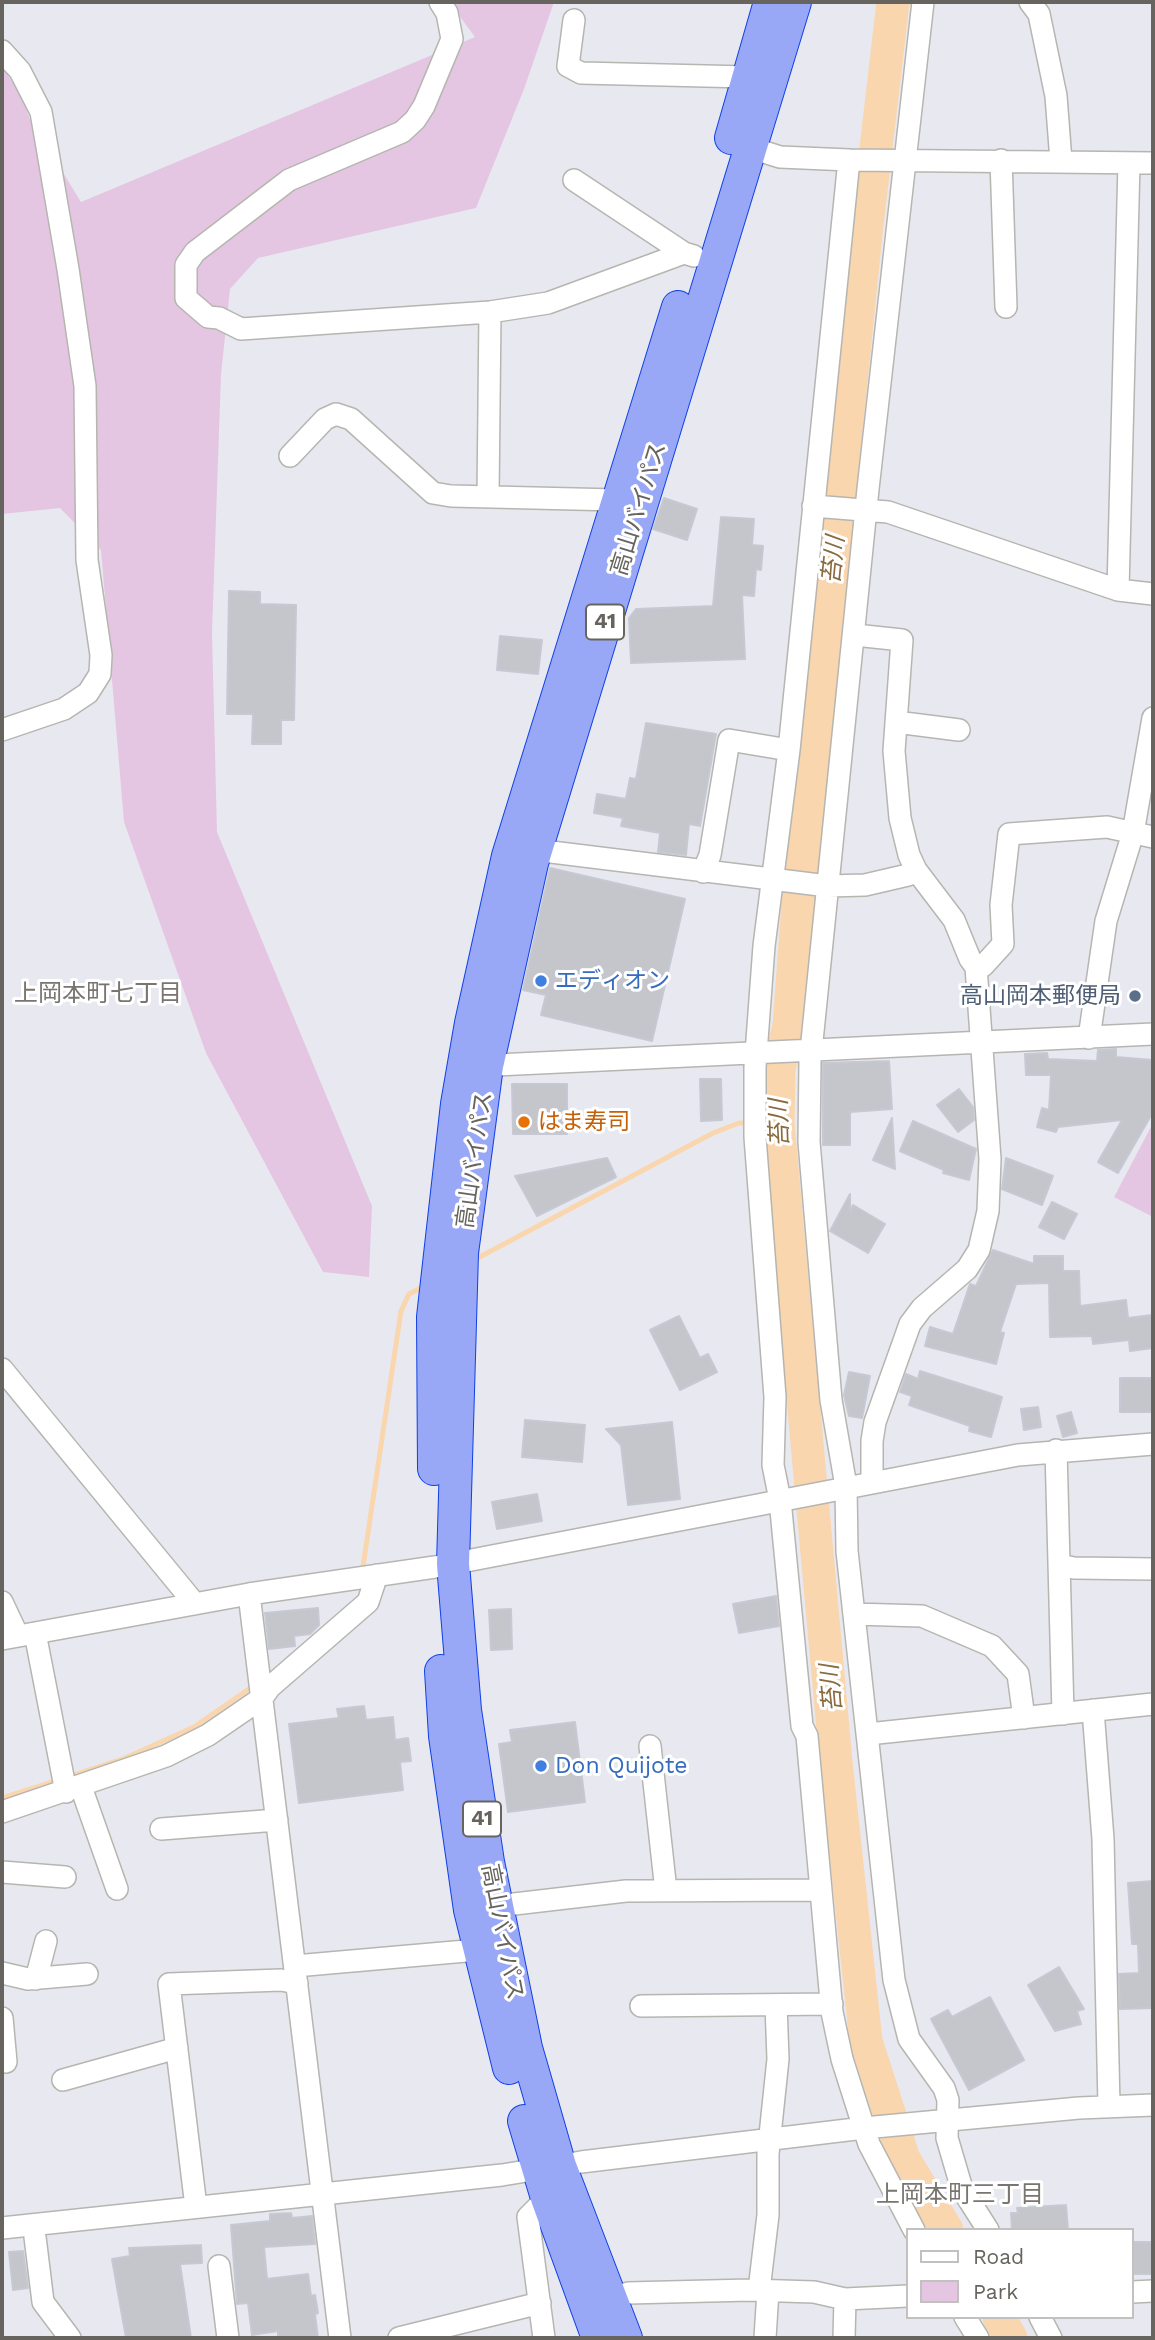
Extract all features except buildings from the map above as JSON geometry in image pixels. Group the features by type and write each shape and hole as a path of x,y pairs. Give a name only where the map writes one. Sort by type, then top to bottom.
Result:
{"highway":[{"name":"高山バイパス","path":"475,1066 740,144 747,77 770,2"},
{"name":"高山バイパス","path":"598,2338 497,2025 470,1910 445,1736 444,1566 449,1273 475,1066 508,856 689,254 740,144 796,2"},
{"name":"高山バイパス","path":"444,1566 496,1906 526,2049 548,2178 610,2298 626,2338"}],"street":[{"path":"440,2 447,13 452,38 424,106 415,120 402,132 289,180 190,257 186,265 186,299 208,317 219,318 241,329 490,313 548,303 689,254"},
{"path":"923,2 899,161 864,511 855,635 825,886 809,1050 809,1142 831,1400 894,1980 909,2039 944,2088 940,2122 961,2189 987,2228"},
{"path":"1030,2 1039,14 1056,96 1060,161"},
{"path":"574,20 568,66 581,73 747,77"},
{"path":"2,51 20,71 41,112 68,269 85,386 87,560 101,655 100,674 89,693 64,709 2,730"},
{"path":"740,144 780,157 1153,163"},
{"path":"853,160 789,750 754,1112 775,1397 773,1465 785,1499 832,2004 842,2059 868,2128 913,2228"},
{"path":"1001,160 1006,307"},
{"path":"1118,590 1129,163"},
{"path":"574,180 689,254"},
{"path":"488,497 490,313"},
{"path":"290,456 325,419 336,414 344,415 433,493 616,500"},
{"path":"817,506 888,512 1118,590 1153,594"},
{"path":"855,635 902,640 895,722 896,790 909,855 916,870 954,920 976,967 979,1043 990,1159 985,1233 967,1269 922,1308 910,1324 875,1422 872,1482"},
{"path":"1090,1038 1106,921 1143,835 1153,718"},
{"path":"895,722 959,730"},
{"path":"703,872 710,855 729,740 789,750"},
{"path":"976,967 983,966 1003,944 1001,905 1009,834 1107,827 1143,835"},
{"path":"535,850 825,886 865,885 908,875"},
{"path":"475,1066 1153,1034"},
{"path":"2,1369 195,1604"},
{"path":"18,1636 249,1594 444,1566 841,1487 1056,1450 1153,1444"},
{"path":"1056,1450 1063,1714"},
{"path":"1059,1565 1074,1568 1153,1569"},
{"path":"2,1812 69,1784 166,1756 208,1735 262,1695 368,1602 376,1575"},
{"path":"249,1594 340,2338"},
{"path":"2,1602 18,1636 69,1784 117,1889"},
{"path":"854,1614 922,1616 992,1646 1004,1655 1018,1674 1024,1718"},
{"path":"868,1734 1153,1704"},
{"path":"1093,1710 1102,1839 1109,2106"},
{"path":"650,1746 666,1891"},
{"path":"161,1829 277,1820"},
{"path":"2,1872 65,1877"},
{"path":"496,1906 572,1896 666,1891 821,1890"},
{"path":"36,1979 46,1941"},
{"path":"196,2207 169,1984 281,1980 296,1975 466,1951"},
{"path":"2,1973 36,1979 87,1974"},
{"path":"641,2006 832,2004"},
{"path":"765,2338 763,2291 769,2139 778,2059 776,2005"},
{"path":"2,2018 6,2062"},
{"path":"63,2080 177,2048"},
{"path":"2,2228 323,2193 548,2178 769,2139 1109,2106 1153,2105"},
{"path":"544,2338 528,2217 548,2178"},
{"path":"35,2237 43,2302 70,2338"},
{"path":"219,2266 228,2338"},
{"path":"610,2298 628,2293 763,2291 814,2292 845,2299 906,2296"},
{"path":"1134,2292 1153,2291"},
{"path":"844,2338 845,2299"},
{"path":"400,2338 540,2303"},
{"path":"966,2319 978,2338"},
{"path":"1041,2319 1051,2338"}],"green space":[{"path":"449,2 554,2 524,89 476,208 258,258 230,289 221,375 212,633 217,832 372,1206 369,1277 323,1272 206,1053 124,822 101,550 60,508 2,514 2,67 21,95 29,117 81,202 475,37"},
{"path":"1153,1123 1153,1217 1114,1197"}],"waterway":[{"name":"苔川","path":"893,2 866,234 798,904 789,1025 779,1069 778,1124 836,1762 866,2041 904,2159 946,2228"},
{"path":"474,1260 713,1133 739,1123 749,1123"},
{"path":"759,1124 778,1124"},
{"path":"362,1573 401,1311 409,1294 425,1286"},
{"path":"68,1777 123,1759 194,1727 256,1684"},
{"path":"2,1798 59,1780"},
{"name":"苔川","path":"1000,2319 1011,2338"}],"place":[{"name":"エディオン","path":"541,981"},
{"name":"高山岡本郵便局","path":"1135,996"},
{"name":"はま寿司","path":"524,1122"},
{"name":"Don Quijote","path":"541,1766"}],"district":[{"name":"上岡本町七丁目","path":"98,994"},
{"name":"上岡本町三丁目","path":"960,2195"}]}
